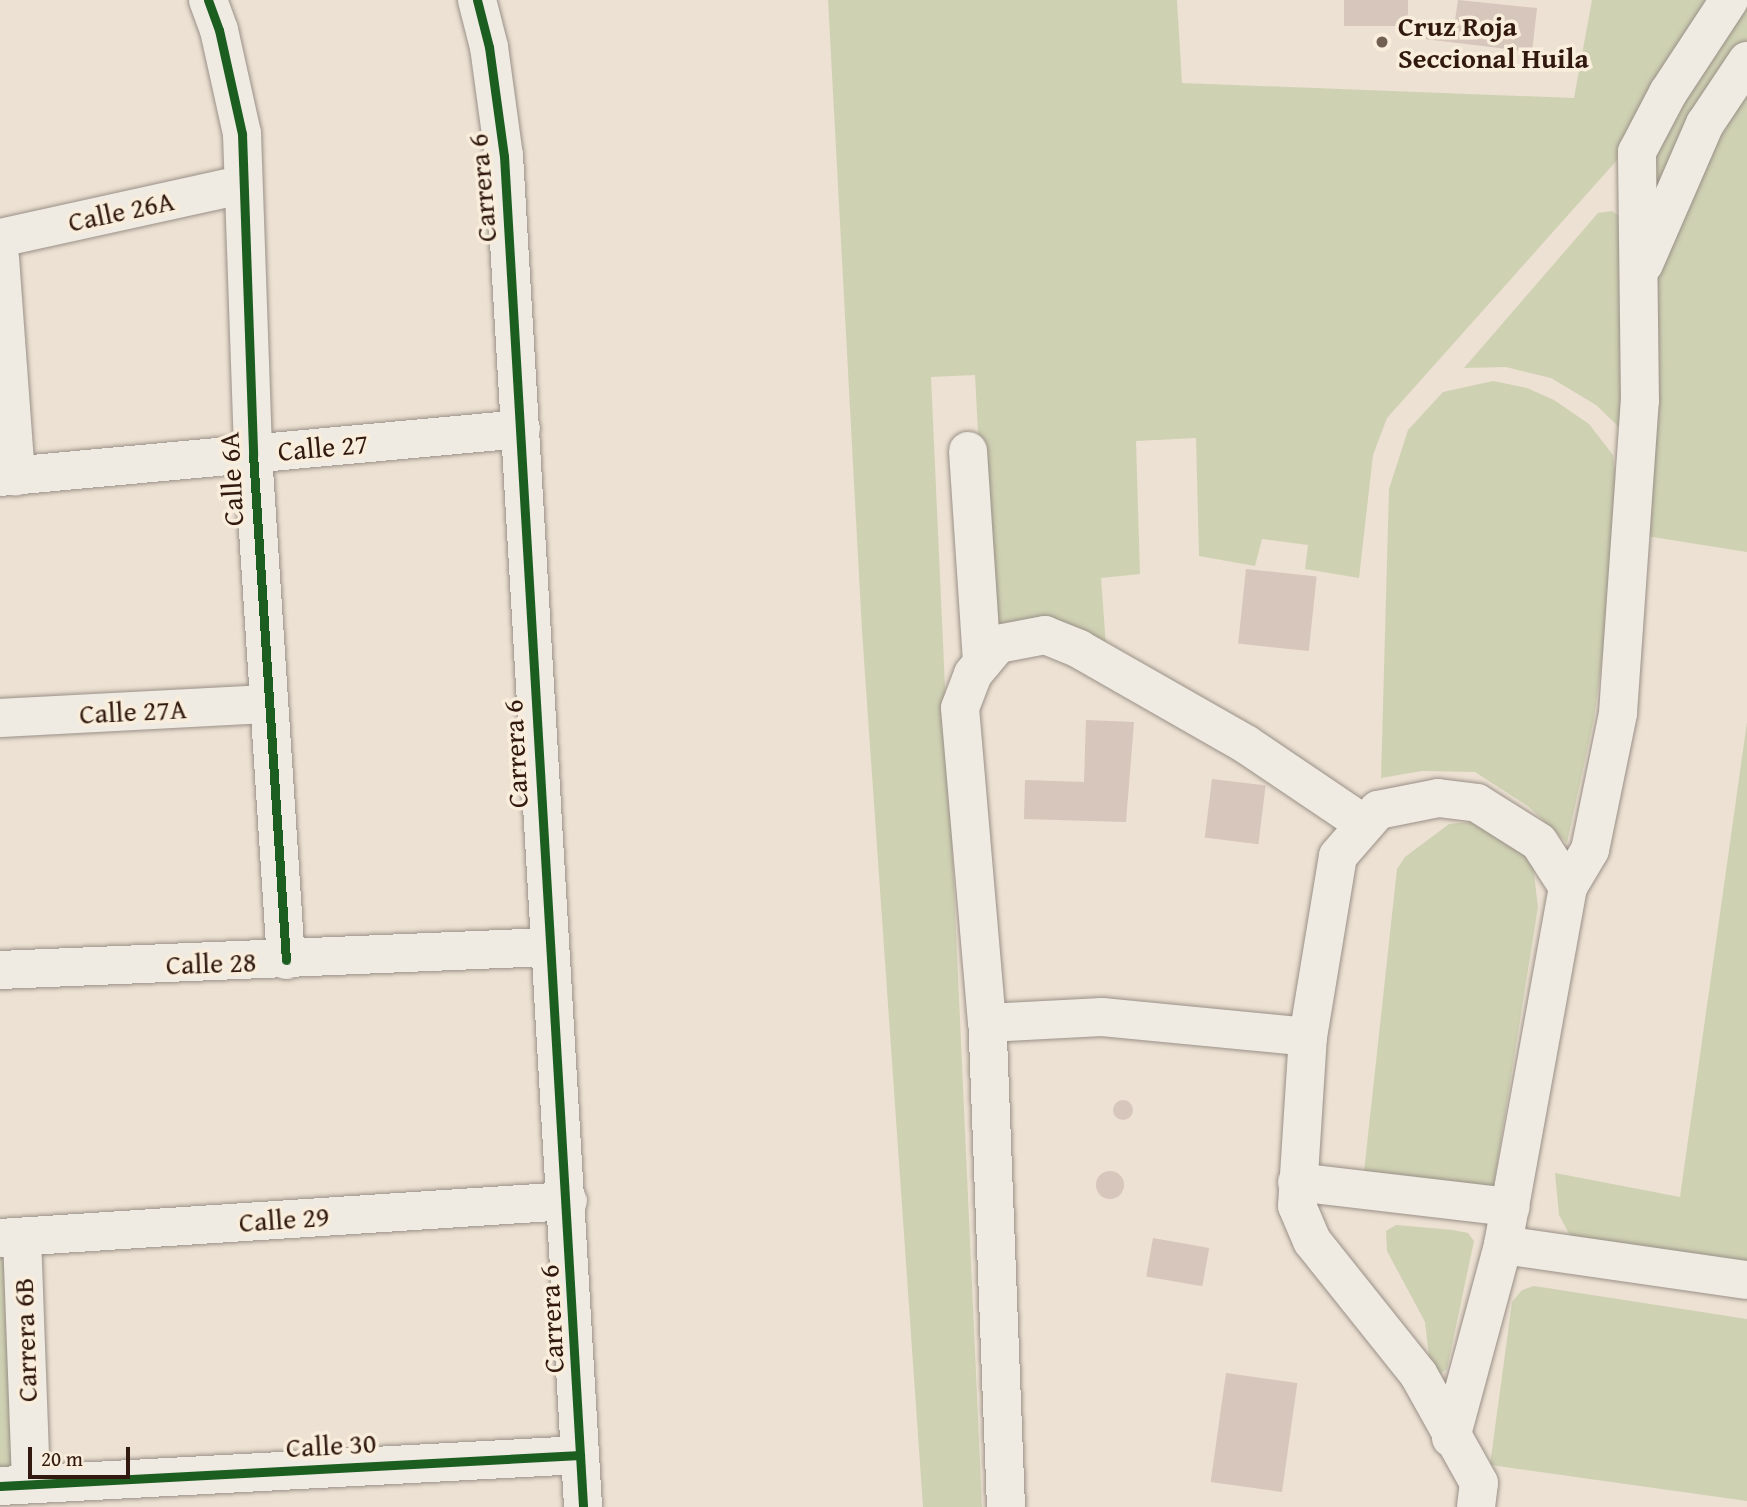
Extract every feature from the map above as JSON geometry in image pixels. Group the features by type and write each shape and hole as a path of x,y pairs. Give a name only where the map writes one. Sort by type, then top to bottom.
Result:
{"street":[{"name":"Calle 6A","path":"208,0 219,30 242,134 241,185 253,454 267,704 286,960"},
{"name":"Carrera 6","path":"477,0 489,47 504,156 522,429 548,947 568,1200 583,1507"},
{"path":"1451,1438 1503,1245 1569,887 1590,849 1618,713 1635,503 1640,274 1637,152 1668,93 1729,0"},
{"path":"1640,274 1705,124 1747,61"},
{"name":"Calle 26A","path":"0,238 241,185"},
{"path":"0,258 8,476"},
{"name":"Calle 27","path":"8,476 522,429"},
{"path":"968,451 982,663"},
{"path":"1006,1507 987,1023 961,708 982,663 998,644 1045,635 1079,649 1247,745 1364,824"},
{"name":"Calle 27A","path":"0,718 267,704"},
{"path":"1476,1507 1479,1483 1451,1438 1419,1375 1312,1241 1297,1206 1308,1037 1338,856 1378,810 1438,798 1477,803 1539,842 1569,887"},
{"name":"Calle 28","path":"0,970 548,947"},
{"path":"987,1023 1102,1017 1308,1037"},
{"path":"1297,1182 1511,1207"},
{"name":"Calle 29","path":"11,1238 568,1200"},
{"name":"Carrera 6B","path":"11,1238 15,1485"},
{"path":"1503,1245 1747,1280"},
{"name":"Calle 30","path":"15,1485 580,1455"}],"green space":[{"path":"828,0 1177,0 1182,83 1574,98 1592,0 1712,0 1618,159 1387,418 1373,455 1359,578 1305,569 1308,545 1262,539 1255,566 1199,556 1196,438 1136,441 1140,574 1101,578 1106,646 1045,623 988,623 975,375 931,377 982,1507 923,1507 862,631"},
{"path":"1747,0 1747,552 1646,536 1651,171 1660,133"},
{"path":"1612,211 1619,216 1621,429 1596,405 1551,378 1506,367 1464,368 1598,213"},
{"path":"1493,381 1527,388 1554,400 1589,424 1613,455 1618,495 1611,591 1594,719 1567,843 1529,807 1475,772 1422,771 1381,778 1389,489 1408,430 1443,392"},
{"path":"1747,722 1747,1272 1571,1237 1559,1215 1555,1173 1680,1197"},
{"path":"1471,822 1500,827 1533,865 1538,907 1493,1190 1364,1172 1397,869 1405,857 1449,824"},
{"path":"1396,1225 1468,1233 1474,1241 1447,1369 1441,1373 1433,1369 1429,1357 1425,1322 1387,1251 1386,1231"},
{"path":"22,1237 31,1484 0,1486 0,1238"},
{"path":"1534,1286 1747,1319 1747,1501 1490,1465 1512,1302 1522,1290"}],"building":[{"path":"1344,0 1408,0 1408,26 1344,26"},
{"path":"1458,0 1537,8 1532,52 1416,38 1418,22 1454,27"},
{"path":"1246,569 1317,576 1309,651 1238,644"},
{"path":"1086,720 1134,722 1126,822 1024,819 1025,780 1084,782"},
{"path":"1212,779 1266,786 1258,844 1205,838"},
{"path":"1123,1100 1130,1103 1133,1110 1130,1117 1123,1120 1116,1117 1113,1110 1116,1103"},
{"path":"1110,1171 1120,1175 1124,1185 1120,1195 1110,1199 1100,1195 1096,1185 1100,1175"},
{"path":"1153,1238 1209,1248 1202,1286 1146,1276"},
{"path":"1226,1373 1297,1383 1282,1492 1211,1482"}],"cycle path":[{"path":"208,0 219,30 242,134 253,454 286,960"},
{"path":"477,0 489,47 504,156 583,1507"},
{"path":"0,1486 580,1455"}],"place":[{"name":"Cruz Roja Seccional Huila","path":"1382,42"}]}
